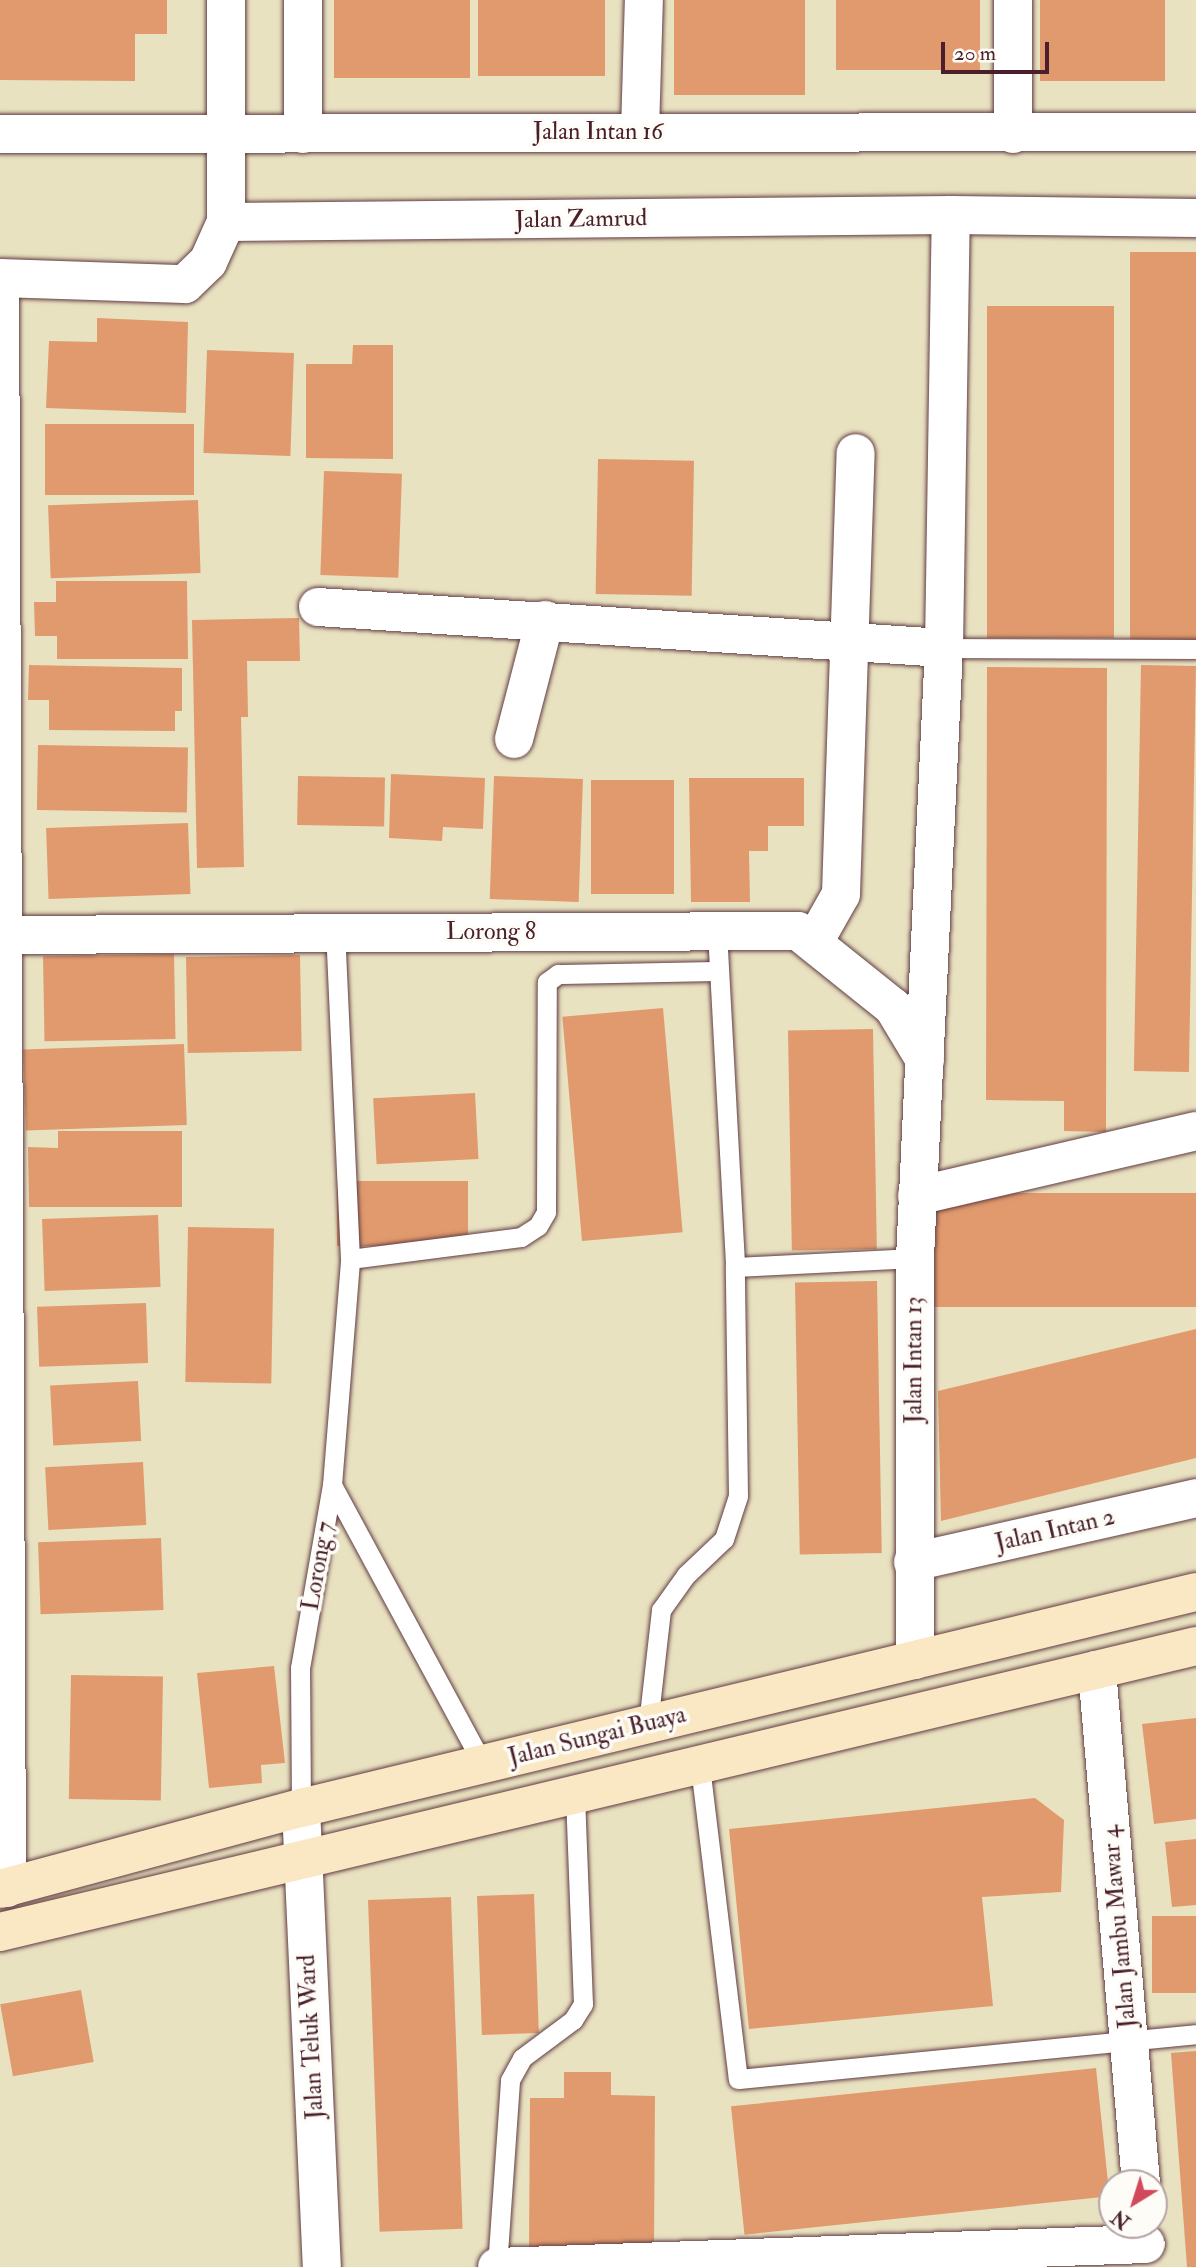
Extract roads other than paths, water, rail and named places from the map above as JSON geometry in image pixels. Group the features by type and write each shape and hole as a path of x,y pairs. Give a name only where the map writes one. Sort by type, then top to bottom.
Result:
{"street":[{"path":"4,1888 0,278 185,284 208,262 226,222 226,0"},
{"path":"303,0 303,134"},
{"path":"640,131 644,0"},
{"path":"1013,0 1013,134"},
{"name":"Jalan Intan 16","path":"0,134 1196,132"},
{"name":"Jalan Zamrud","path":"226,222 951,215 1196,218"},
{"name":"Jalan Intan 13","path":"915,1660 915,1258 944,648 951,215"},
{"path":"814,942 841,894 856,453"},
{"path":"318,607 944,648"},
{"path":"514,739 545,620"},
{"name":"Lorong 8","path":"2,935 798,931 893,1007 925,1060"},
{"path":"917,1196 1196,1131"},
{"name":"Jalan Intan 2","path":"913,1562 1196,1498"},
{"name":"Jalan Sungai Buaya","path":"4,1888 301,1808 1196,1592"},
{"path":"0,1932 1196,1646"},
{"name":"Jalan Jambu Mawar 4","path":"1097,1670 1140,2169"},
{"name":"Jalan Teluk Ward","path":"301,1808 321,2267"},
{"path":"497,2267 688,2263 1146,2245"}],"lane":[{"path":"944,648 1196,649"},
{"path":"648,1724 661,1610 686,1575 724,1539 738,1496 735,1267 717,931"},
{"name":"Lorong 7","path":"301,1808 300,1668 332,1485 347,1324 350,1259 335,933"},
{"path":"350,1259 521,1237 538,1226 546,1212 547,982 558,974 719,971"},
{"path":"735,1267 915,1258"},
{"path":"332,1485 482,1764"},
{"path":"700,1766 738,2079 1196,2034"},
{"path":"497,2267 510,2080 522,2058 573,2020 583,2004 575,1795"}]}
